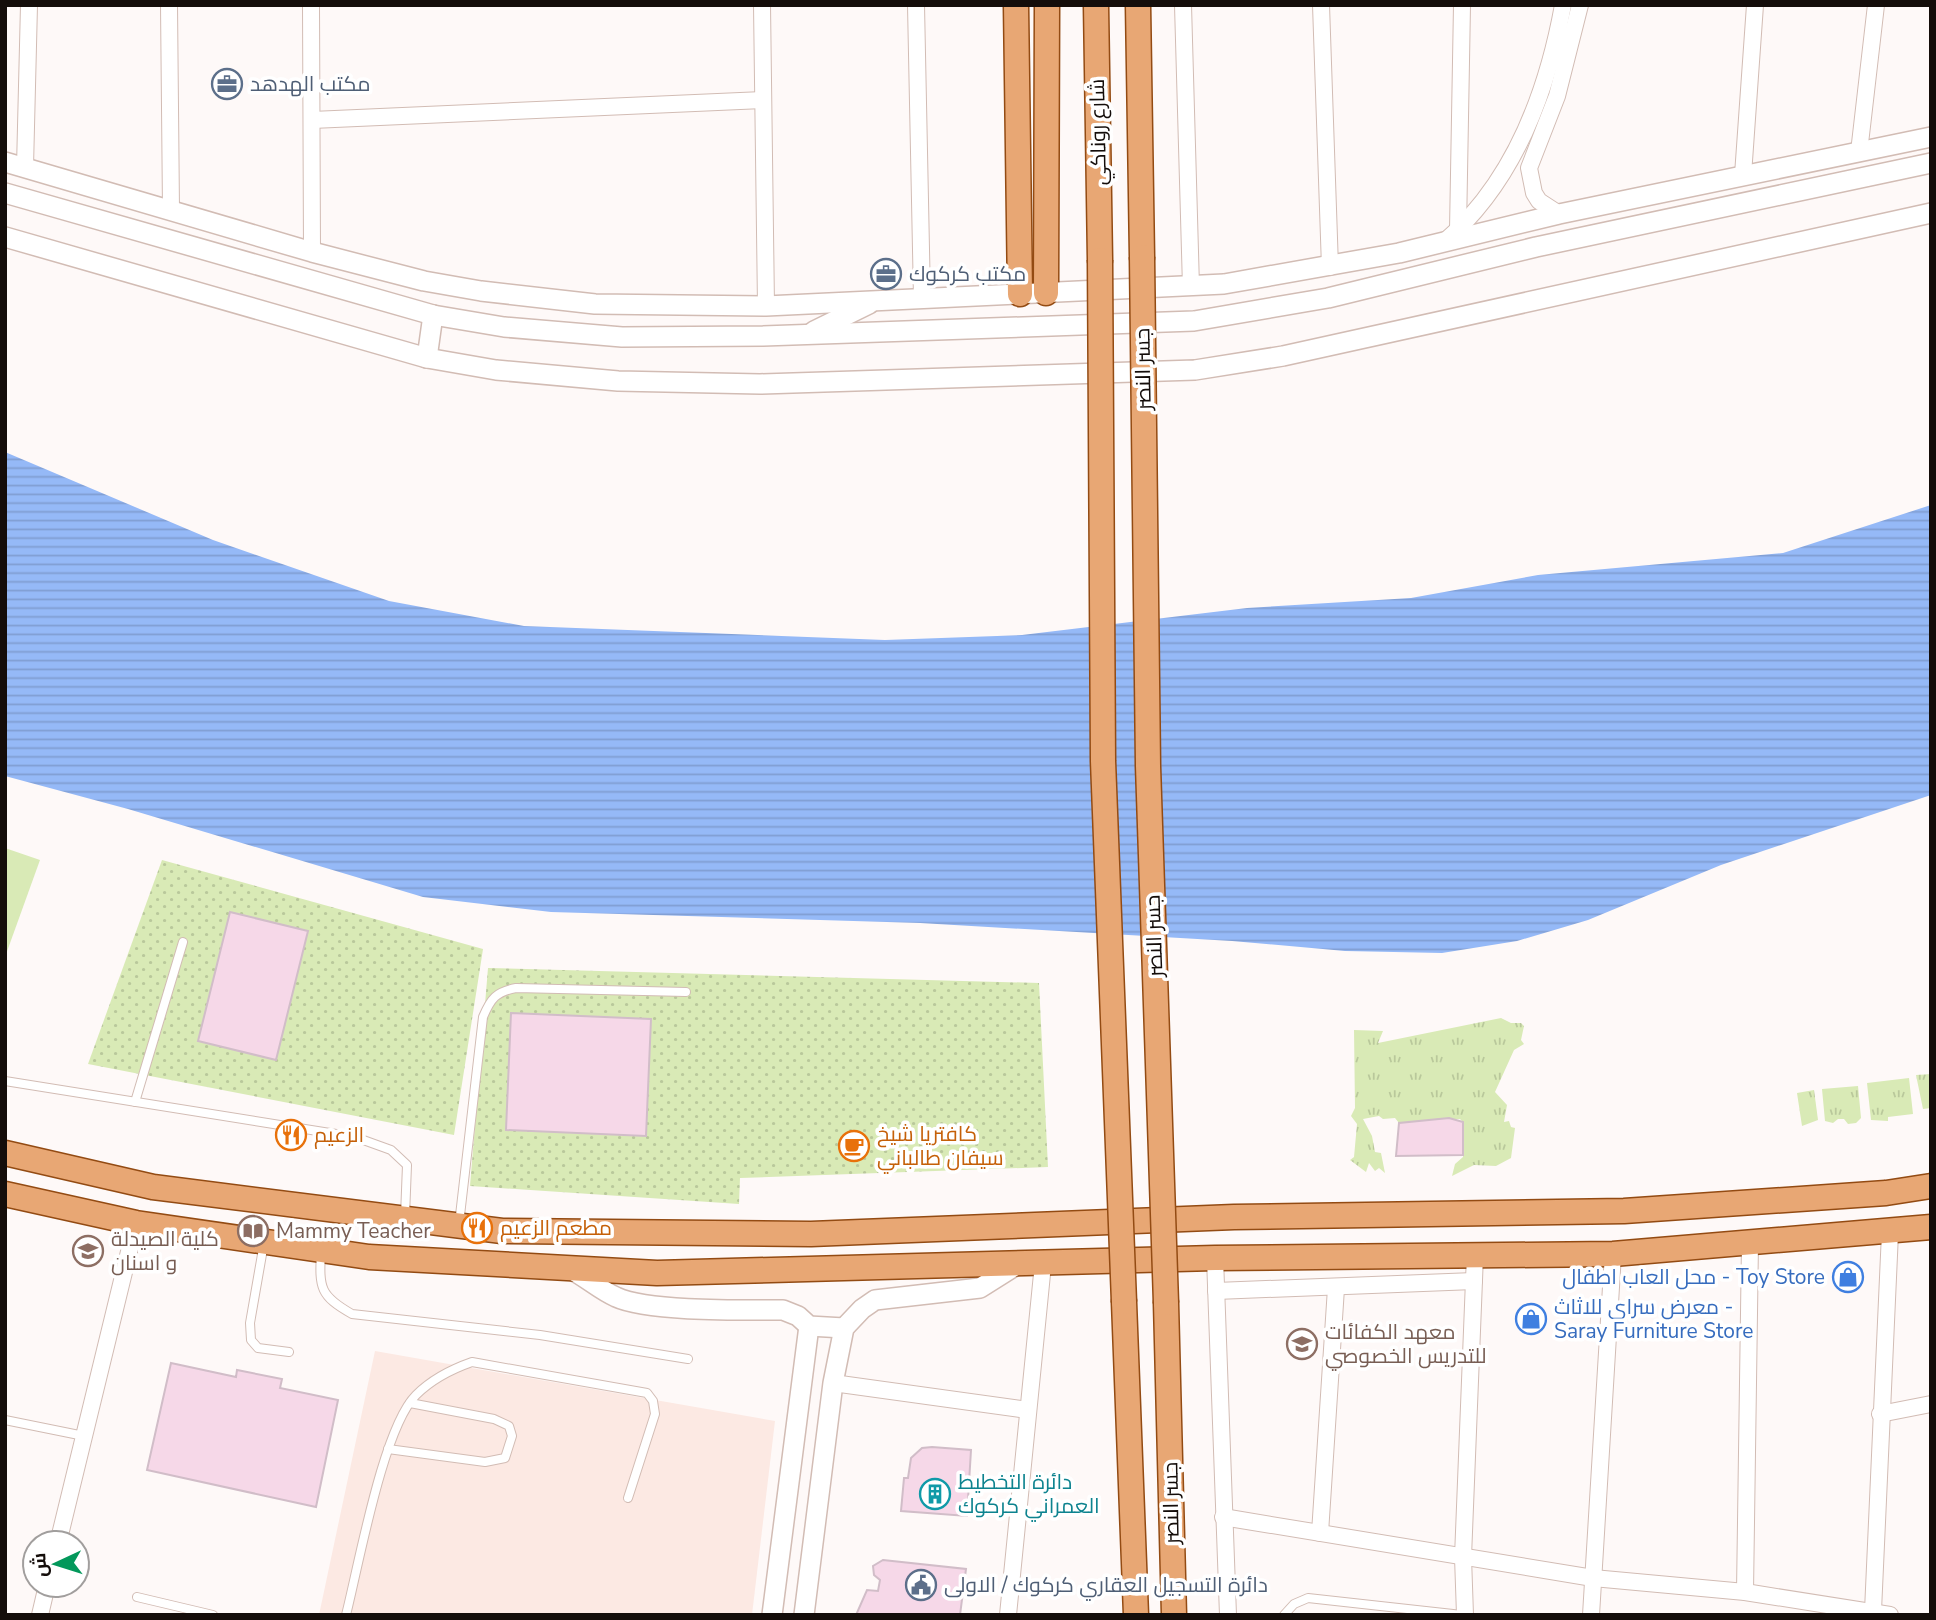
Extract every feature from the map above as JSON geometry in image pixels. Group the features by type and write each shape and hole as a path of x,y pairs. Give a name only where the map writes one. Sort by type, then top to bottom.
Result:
{"main road":[{"path":"1016,5 1020,294"},
{"path":"1046,5 1046,293"},
{"name":"شارع روناكي","path":"1096,5 1100,260"},
{"name":"شارع روناكي","path":"1138,5 1142,257"},
{"name":"جسر النصر","path":"1142,257 1148,766 1174,1615"},
{"name":"جسر النصر","path":"1100,260 1103,761 1136,1615"},
{"path":"5,1153 153,1187 502,1231 811,1234 1234,1217 1624,1211 1886,1193 1931,1186"},
{"path":"5,1194 136,1223 369,1257 657,1273 1015,1266 1215,1258 1614,1254 1890,1233 1931,1227"}],"street":[{"path":"24,167 29,5"},
{"path":"169,5 171,210"},
{"path":"311,5 312,253"},
{"path":"762,5 766,306"},
{"path":"916,5 922,298"},
{"path":"1182,5 1192,287"},
{"path":"1321,5 1330,267"},
{"path":"1451,236 1462,5"},
{"path":"1451,236 1483,203 1520,139 1544,82 1563,5"},
{"path":"1559,214 1539,201 1530,185 1530,168 1560,84 1580,5"},
{"path":"1743,175 1755,5"},
{"path":"1859,152 1876,5"},
{"path":"312,120 763,100"},
{"path":"5,162 312,253 424,281 538,299 653,307 766,306 1192,287 1330,267 1399,253 1451,236 1931,136"},
{"path":"1520,139 1537,147"},
{"path":"5,193 433,315 504,327 622,337 806,335 1194,321 1268,310 1406,280 1536,247 1931,163"},
{"path":"5,237 426,358 496,370 618,381 747,383 1195,370 1283,356 1931,213"},
{"path":"1399,253 1406,280"},
{"path":"806,335 876,300"},
{"path":"426,358 433,315"},
{"path":"62,1529 87,1436 136,1223"},
{"path":"1873,1611 1890,1233"},
{"path":"1745,1592 1750,1243"},
{"path":"1591,1615 1614,1254"},
{"path":"1463,1615 1475,1255"},
{"path":"1215,1258 1228,1615"},
{"path":"1008,1615 1043,1264"},
{"path":"804,1615 832,1383 844,1328 875,1300 980,1288 1015,1266"},
{"path":"569,1268 614,1297 628,1302 783,1310 797,1316 809,1326 844,1328"},
{"path":"1216,1292 1474,1281"},
{"path":"1320,1533 1336,1288"},
{"path":"772,1615 809,1326"},
{"path":"832,1383 1028,1410"},
{"path":"1880,1414 1931,1404"},
{"path":"1223,1517 1594,1578 1745,1592 1798,1608 1873,1611 1890,1615"},
{"path":"1123,1615 1135,1558"}],"lane":[{"path":"135,1102 183,942"},
{"path":"459,1224 483,1017 492,996 516,988 686,992"},
{"path":"5,1081 355,1137 391,1150 407,1165 405,1219"},
{"path":"264,1242 250,1323 251,1340 258,1348 289,1352"},
{"path":"321,1250 319,1283 330,1302 352,1314 540,1335 688,1359"},
{"path":"346,1615 388,1449 399,1418 416,1395 451,1370 472,1362 647,1393 653,1401 655,1414 628,1498"},
{"path":"388,1449 485,1462 505,1458 512,1436 509,1426 494,1419 410,1403"},
{"path":"5,1420 87,1436"},
{"path":"137,1597 213,1615"},
{"path":"1284,1615 1294,1604 1308,1598 1463,1615"}],"shaded area":[{"path":"375,1351 775,1421 752,1615 319,1615"}],"green space":[{"path":"5,848 40,860 5,957"},
{"path":"162,860 483,949 454,1135 88,1064"},
{"path":"488,968 1039,983 1048,1167 740,1178 739,1204 470,1186"},
{"path":"1501,1018 1524,1026 1521,1040 1524,1044 1514,1050 1495,1092 1507,1105 1504,1122 1509,1121 1511,1127 1515,1128 1511,1158 1496,1166 1474,1165 1452,1176 1455,1164 1463,1157 1463,1122 1460,1119 1399,1123 1395,1118 1383,1119 1379,1116 1363,1119 1372,1136 1375,1152 1381,1153 1385,1173 1379,1168 1375,1171 1369,1163 1366,1172 1350,1160 1354,1157 1357,1124 1351,1116 1355,1108 1354,1030 1383,1031 1378,1043"},
{"path":"1931,1074 1931,1108 1923,1109 1916,1075"},
{"path":"1909,1078 1913,1114 1888,1117 1888,1121 1871,1120 1867,1083"},
{"path":"1858,1086 1861,1118 1856,1123 1848,1124 1844,1119 1833,1123 1825,1121 1822,1089"},
{"path":"1814,1090 1818,1120 1802,1126 1797,1093"}],"water":[{"path":"5,452 213,540 389,601 524,626 885,640 1022,635 1247,608 1411,598 1538,575 1783,553 1931,505 1931,795 1721,865 1588,920 1517,941 1442,953 1345,951 1232,941 920,923 551,912 423,897 128,809 5,776"}],"building":[{"path":"230,912 308,931 276,1060 198,1041"},
{"path":"511,1013 651,1019 646,1136 506,1130"},
{"path":"1449,1118 1463,1122 1463,1155 1396,1156 1399,1123"},
{"path":"171,1363 236,1377 237,1370 282,1379 280,1388 338,1400 316,1507 147,1470"},
{"name":"دائرة التخطيط العمراني كركوك","path":"922,1448 971,1450 967,1516 901,1511 904,1478 908,1478 911,1458"},
{"name":"دائرة التسجيل العقاري كركوك / الاولى","path":"883,1560 966,1569 960,1615 856,1615 867,1590 878,1591 880,1580 874,1575 873,1566"}],"place":[{"name":"مكتب الهدهد","path":"227,84"},
{"name":"مكتب كركوك","path":"886,274"},
{"name":"الزعيم","path":"291,1135"},
{"name":"كافتريا شيخ سيفان طالباني","path":"854,1146"},
{"name":"مطعم الزعيم","path":"477,1228"},
{"name":"Mammy Teacher","path":"253,1231"},
{"name":"كلية الصيدلة و اسنان","path":"88,1251"},
{"name":"محل العاب اطفال - Toy Store","path":"1848,1277"},
{"name":"معرض سراي للاثاث - Saray Furniture Store","path":"1531,1319"},
{"name":"معهد الكفائات للتدريس الخصوصي","path":"1302,1344"},
{"name":"دائرة التخطيط العمراني كركوك","path":"935,1494"},
{"name":"دائرة التسجيل العقاري كركوك / الاولى","path":"921,1585"}]}
